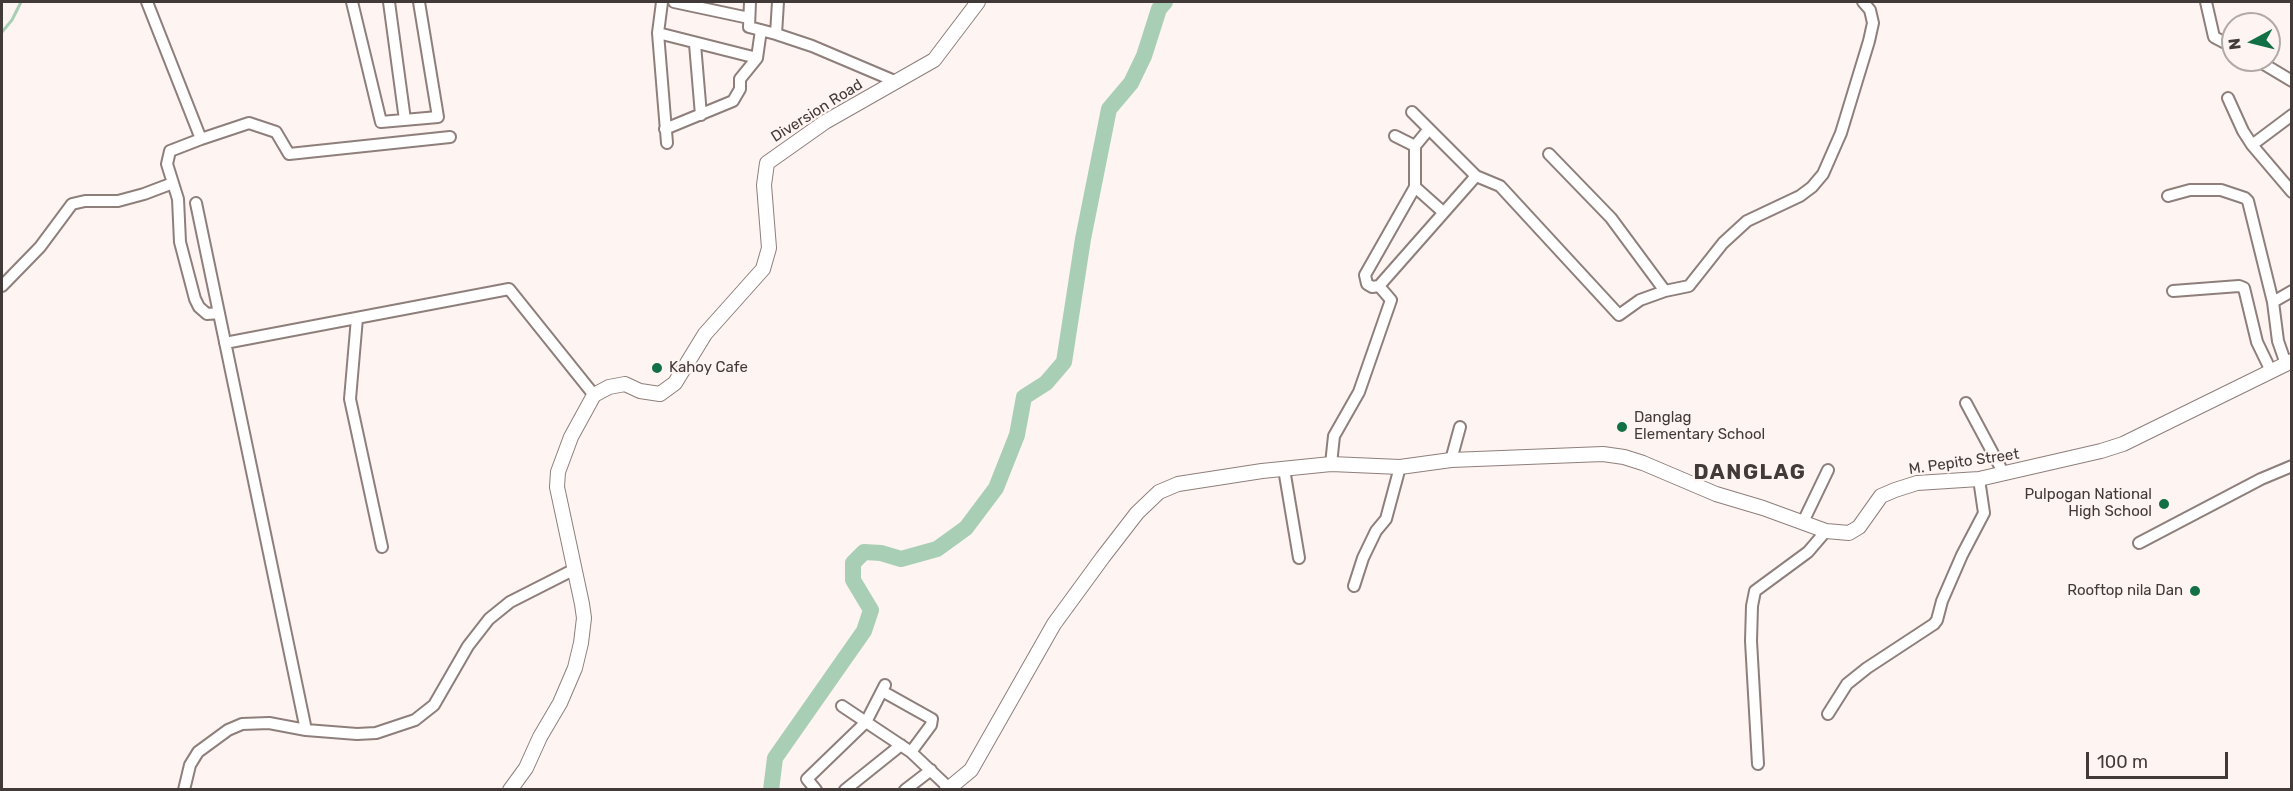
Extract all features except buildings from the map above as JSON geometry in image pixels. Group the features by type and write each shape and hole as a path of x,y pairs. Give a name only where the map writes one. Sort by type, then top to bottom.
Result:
{"street":[{"path":"147,2 201,139"},
{"path":"352,2 381,122 438,117 418,2"},
{"path":"389,2 413,140"},
{"path":"662,2 658,33 667,143"},
{"path":"674,2 723,7 749,18"},
{"path":"750,2 749,27 776,34 856,63 897,82"},
{"path":"776,34 778,2"},
{"name":"Diversion Road","path":"594,395 609,387 625,384 640,391 660,394 675,383 705,334 763,269 769,248 764,185 767,163 825,122 934,60 978,2"},
{"path":"1412,112 1476,176 1500,186 1619,315 1640,300 1689,286 1723,243 1747,221 1800,196 1812,187 1822,174 1841,133 1869,41 1872,17 1863,2"},
{"path":"2206,2 2214,37 2221,41"},
{"path":"665,129 733,101 740,89 740,78 757,57 761,30"},
{"path":"658,33 695,44 757,57"},
{"path":"695,44 701,115"},
{"path":"2277,72 2292,81"},
{"path":"2228,98 2252,145 2292,192"},
{"path":"2252,145 2292,115"},
{"path":"219,313 207,314 199,308 195,299 180,242 178,199 167,164 170,151 249,123 276,132 289,154 450,137"},
{"path":"1429,129 1414,146 1415,187 1365,275 1367,284 1372,287 1379,286 1476,176"},
{"path":"1395,136 1414,146"},
{"path":"1548,154 1611,219 1665,291"},
{"path":"2,286 40,247 72,204 85,201 127,199 173,183"},
{"path":"1415,187 1443,212"},
{"path":"2168,196 2190,190 2221,190 2245,198 2250,205 2273,302 2278,341 2289,362"},
{"path":"196,203 306,730"},
{"path":"1331,464 1334,436 1359,392 1391,300 1379,286"},
{"path":"2173,291 2239,286 2244,288 2257,342 2271,371"},
{"path":"225,343 509,289 594,395 571,437 558,472 559,502 584,618 575,668 560,704 540,737 526,768 510,789"},
{"path":"2273,302 2292,291"},
{"path":"357,318 350,399 382,547"},
{"name":"M. Pepito Street","path":"948,789 971,770 1054,624 1103,556 1159,492 1178,484 1331,464 1400,467 1451,460 1603,454 1624,457 1716,494 1815,527 1849,533 1859,526 1881,496 1906,486 1917,483 1979,479 2123,444 2289,362"},
{"path":"1966,403 2004,474"},
{"path":"1451,460 1460,427"},
{"path":"2139,543 2261,479 2292,466"},
{"path":"1354,586 1363,558 1376,531 1386,519 1400,467"},
{"path":"1284,469 1299,558"},
{"path":"1758,764 1751,641 1755,591 1808,552 1828,470"},
{"path":"1828,714 1847,684 1937,620 1942,601 1962,555 1984,513 1979,479"},
{"path":"184,789 190,765 198,752 228,730 242,724 269,723 306,730 357,734 376,733 396,728 425,714 434,705 468,646 489,619 510,602 575,568"},
{"path":"816,789 807,779 866,722 883,688 932,719 931,725 911,752"},
{"path":"842,706 911,752 948,789"},
{"path":"845,789 901,746"},
{"path":"905,789 931,770"}],"waterway":[{"path":"2,32 12,20 21,2"},
{"path":"771,790 775,758 864,631 871,610 853,580 853,563 864,552 881,553 901,559 937,549 966,528 996,488 1017,435 1024,397 1046,383 1064,362 1083,239 1109,109 1131,83 1144,56 1159,9 1165,2"}],"place":[{"name":"Kahoy Cafe","path":"657,368"},
{"name":"Danglag Elementary School","path":"1622,427"},
{"name":"Pulpogan National High School","path":"2164,504"},
{"name":"Rooftop nila Dan","path":"2195,591"}],"district":[{"name":"DANGLAG","path":"1750,473"}]}
